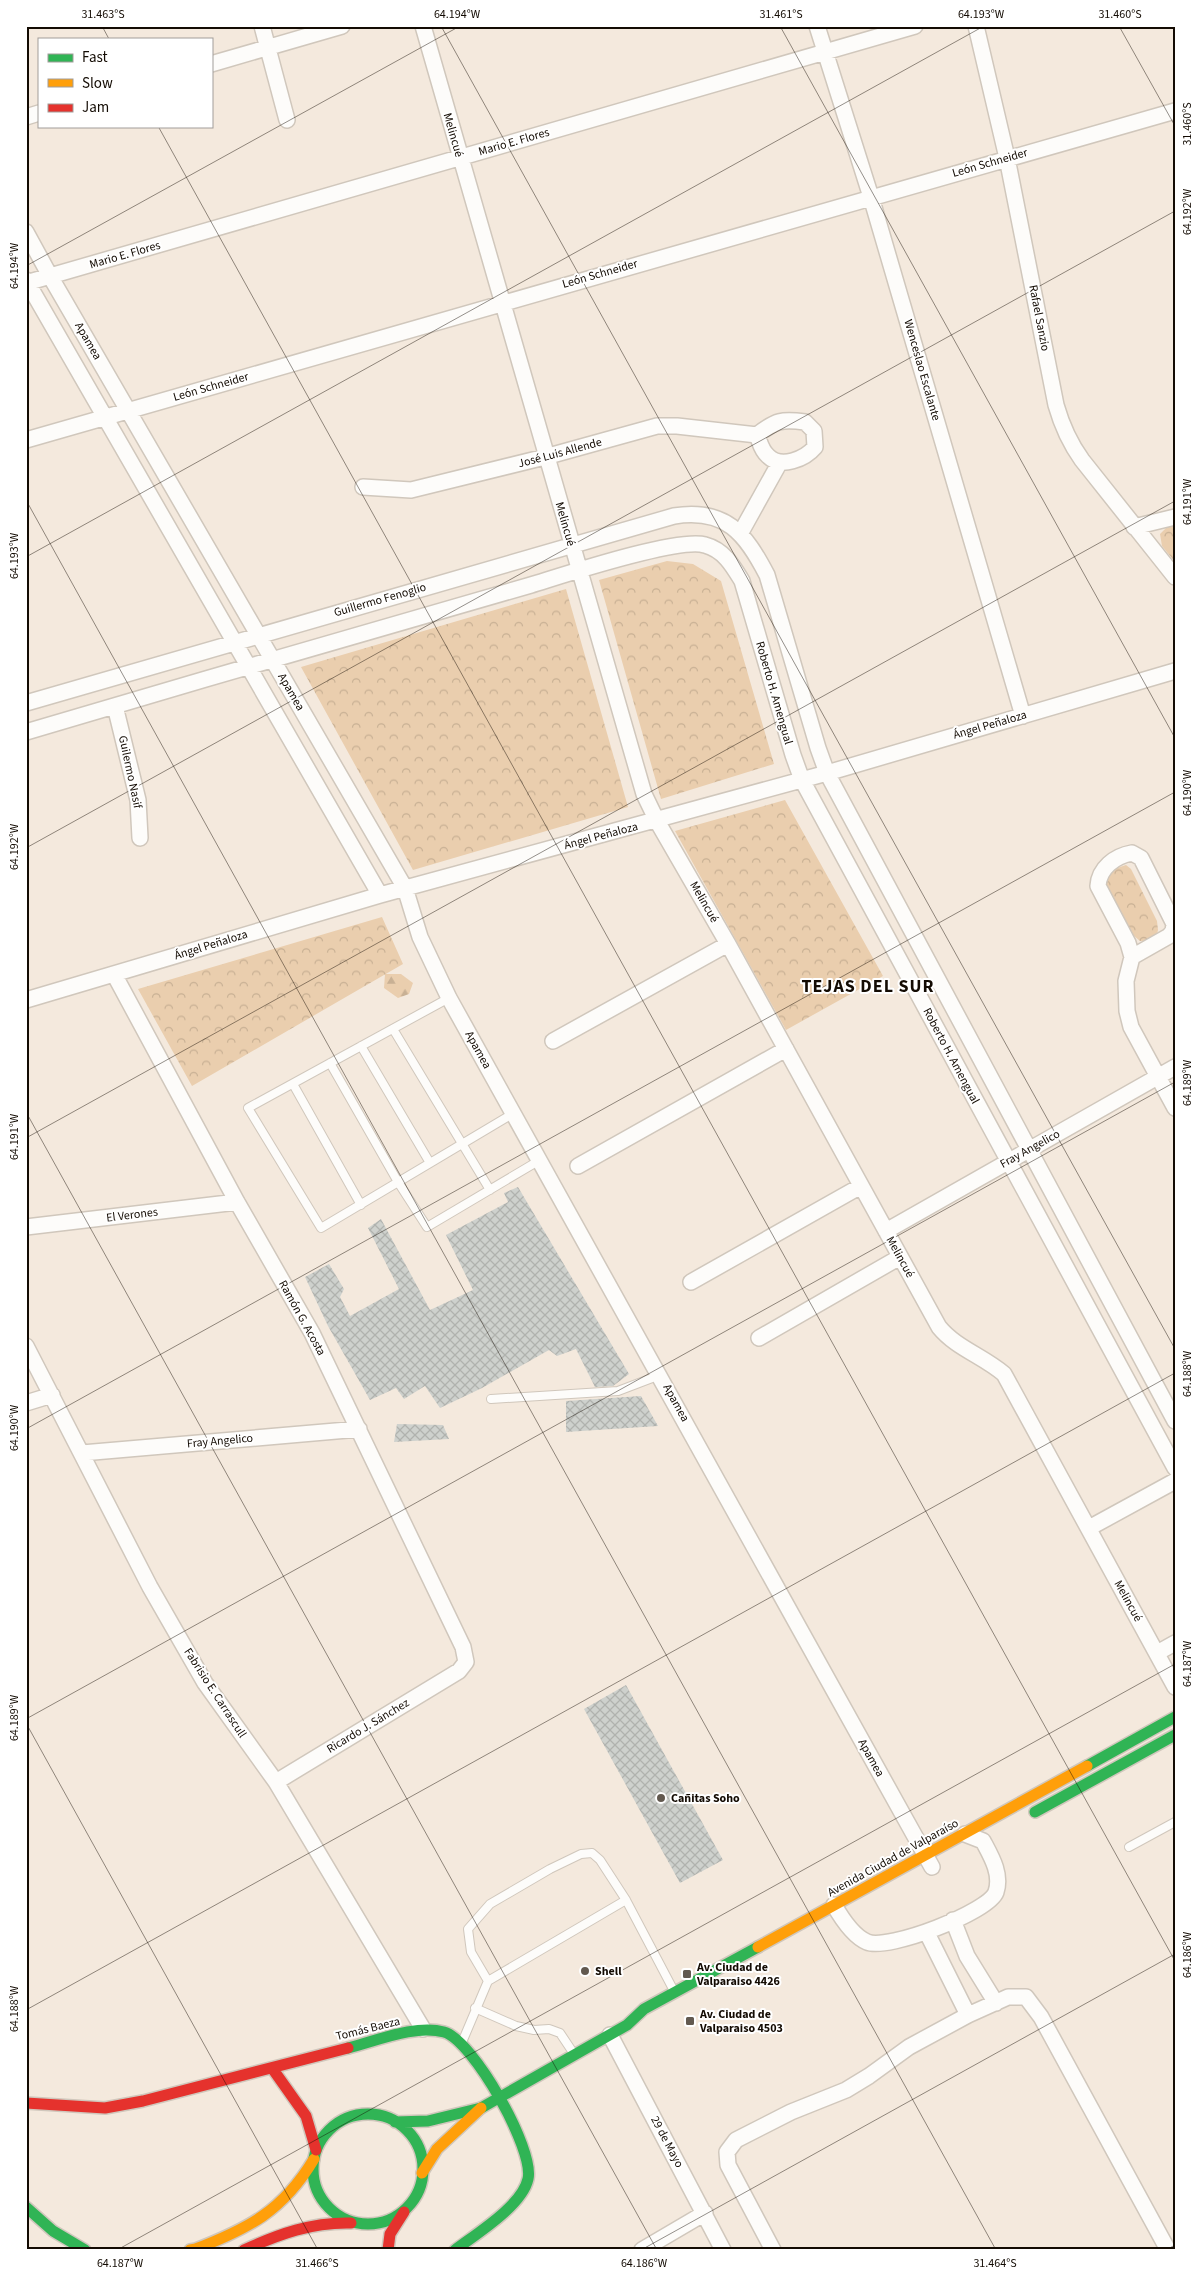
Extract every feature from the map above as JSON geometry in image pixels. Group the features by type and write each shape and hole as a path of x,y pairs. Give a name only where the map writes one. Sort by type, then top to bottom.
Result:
{"main road":[{"name":"Avenida Ciudad de Valparaíso","path":"481,2108 628,2025 644,2009 675,1992 840,1915 931,1865 965,1834 1175,1717"},
{"path":"1026,1817 1175,1735"},
{"path":"966,1850 987,1839"},
{"name":"Avenida Ciudad de Valparaíso","path":"628,2025 643,2023"},
{"name":"Tomás Baeza","path":"26,2103 105,2108 143,2101 423,2029 454,2035 463,2042"},
{"path":"456,2250 516,2199 525,2188 529,2177 526,2152 499,2099 463,2042"},
{"path":"272,2068 293,2095 310,2123 315,2138 313,2176 320,2196 333,2212 342,2218 362,2224 376,2233 388,2250"},
{"path":"293,2095 320,2118 330,2120 370,2114 395,2122 428,2121 481,2108"},
{"path":"422,2173 436,2149 481,2108"},
{"path":"193,2249 249,2224 277,2206 298,2184 330,2129 345,2119"},
{"path":"388,2250 388,2241 394,2226 419,2189 422,2173 418,2147 409,2133 395,2122"},
{"path":"244,2250 282,2233 306,2226 330,2222 362,2224 390,2219 410,2204"},
{"path":"26,2207 53,2231 85,2250"}],"street":[{"path":"262,26 287,120"},
{"path":"212,64 342,26"},
{"name":"Melincué","path":"423,26 636,772 657,821 728,944 939,1327 949,1339 991,1362 1004,1374 1175,1687"},
{"name":"Wenceslao Escalante","path":"817,26 824,53 872,197 1023,716"},
{"name":"Mario E. Flores","path":"27,282 916,26"},
{"name":"Rafael Sanzio","path":"976,26 1008,158 1056,406 1063,427 1070,444 1175,577"},
{"name":"León Schneider","path":"26,440 1175,111"},
{"name":"Apamea","path":"26,232 405,888 420,937 449,998 931,1865"},
{"name":"Apamea","path":"27,282 380,895"},
{"path":"786,420 805,422 814,431 815,447 809,455 792,461 780,462 770,458 763,451 756,435 773,422 786,420"},
{"name":"José Luis Allende","path":"364,487 411,490 545,457 657,426 677,426 756,435"},
{"path":"736,531 780,462"},
{"name":"Guillermo Fenoglio","path":"26,704 674,516 694,513 716,518 736,531"},
{"path":"1134,527 1175,517"},
{"name":"Roberto H. Amengual","path":"736,531 756,555 767,575 827,773 1175,1421"},
{"name":"Roberto H. Amengual","path":"578,571 681,544 705,545 720,552 732,563 742,581 802,780 1175,1468"},
{"path":"26,732 578,571"},
{"name":"Ángel Peñaloza","path":"27,995 114,974 380,895 657,821 1175,671"},
{"name":"Guilermo Nasif","path":"115,706 138,800 140,838"},
{"path":"1132,957 1169,936 1173,931 1174,924 1141,858 1132,853 1124,854 1104,868 1098,876 1098,886 1128,943 1132,957 1126,981 1127,1011 1131,1027 1175,1108"},
{"path":"553,1041 728,944"},
{"name":"Ramón G. Acosta","path":"114,974 237,1202 312,1333 463,1647 466,1662 459,1671"},
{"path":"578,1166 786,1049"},
{"name":"Fray Angelico","path":"886,1231 1175,1067"},
{"path":"691,1282 861,1186"},
{"name":"El Verones","path":"26,1227 237,1202"},
{"path":"760,1338 900,1257"},
{"name":"Fabrisio E. Carrascull","path":"26,1346 150,1587 205,1683 276,1782 423,2029"},
{"path":"26,1403 52,1395"},
{"name":"Fray Angelico","path":"82,1454 359,1429"},
{"path":"1089,1528 1175,1481"},
{"path":"1157,1653 1175,1643"},
{"name":"Ricardo J. Sánchez","path":"276,1782 459,1671"},
{"path":"840,1915 858,1937 869,1943 887,1943 927,1933 988,1903 997,1890 998,1883 987,1839 965,1834"},
{"path":"953,1920 967,1956 996,2003"},
{"path":"927,1933 968,2015"},
{"path":"773,2250 728,2165 726,2152 736,2140 791,2112 846,2090 869,2076 908,2047 968,2015 1008,1997 1026,1997 1041,2016 1168,2250"},
{"name":"29 de Mayo","path":"610,2035 723,2250"},
{"path":"642,2250 705,2213"}],"lane":[{"path":"449,998 248,1108 321,1228 514,1113"},
{"path":"393,1029 490,1190"},
{"path":"362,1046 430,1163"},
{"path":"330,1064 426,1227 540,1160"},
{"path":"293,1084 361,1205"},
{"path":"491,1399 618,1392 660,1375"},
{"path":"1129,1847 1175,1822"},
{"path":"488,1981 471,1952 468,1928 490,1904 550,1869 581,1854 592,1853 600,1860 626,1900 675,1992"},
{"path":"463,2042 475,2008 488,1981 626,1900"},
{"path":"475,2008 516,2026 534,2030 549,2029 560,2033 575,2056"}],"green space":[{"path":"1175,524 1175,562 1162,546 1160,534 1169,525"},
{"path":"667,561 693,564 721,581 774,764 661,799 599,580"},
{"path":"566,589 628,807 413,870 301,667"},
{"path":"785,800 883,976 786,1030 675,831"},
{"path":"1126,865 1131,869 1157,921 1158,930 1156,938 1151,941 1140,941 1133,935 1107,886 1105,877 1111,870"},
{"path":"382,917 403,964 192,1086 138,989"},
{"path":"385,974 401,974 413,983 409,994 398,998 384,988"}],"building":[{"path":"518,1187 629,1374 613,1386 595,1387 576,1349 557,1356 549,1350 482,1388 440,1408 425,1386 404,1399 396,1388 370,1400 328,1326 305,1277 329,1264 344,1289 340,1297 350,1316 399,1289 368,1228 381,1219 430,1310 473,1290 446,1235 508,1202 504,1193"},
{"path":"641,1396 658,1426 566,1432 566,1401"},
{"path":"397,1424 443,1425 449,1439 394,1442"},
{"name":"Cañitas Soho","path":"626,1685 723,1860 680,1883 584,1709"}],"traffic: fast":[{"path":"1087,1766 1175,1717"},
{"path":"1035,1812 1175,1735"},
{"path":"395,2122 428,2121 481,2108 627,2025 644,2009 758,1947"},
{"path":"348,2048 409,2032 421,2030 444,2032 456,2039 470,2054 485,2074 512,2122 528,2165 528,2179 524,2189 497,2219 455,2250"},
{"path":"368,2114 389,2118 407,2130 419,2148 423,2169 419,2190 407,2208 389,2220 368,2224 347,2220 329,2208 317,2190 313,2169 317,2148 329,2130 347,2118 368,2114"},
{"path":"26,2207 53,2231 85,2250"}],"traffic: slow":[{"path":"758,1947 1087,1766"},
{"path":"422,2173 437,2149 481,2108"},
{"path":"193,2250 231,2234 263,2216 290,2192 314,2159"},
{"path":"190,2250 196,2249"}],"traffic: jam":[{"path":"26,2103 105,2108 143,2101 348,2048"},
{"path":"272,2068 306,2116 316,2150"},
{"path":"388,2250 390,2234 404,2212"},
{"path":"244,2250 296,2230 337,2223 351,2223"}],"place":[{"name":"Cañitas Soho","path":"661,1798"},
{"name":"Shell","path":"585,1971"},
{"name":"Av. Ciudad de Valparaiso 4426","path":"687,1974"},
{"name":"Av. Ciudad de Valparaiso 4503","path":"690,2021"}],"district":[{"name":"TEJAS DEL SUR","path":"868,986"}]}
